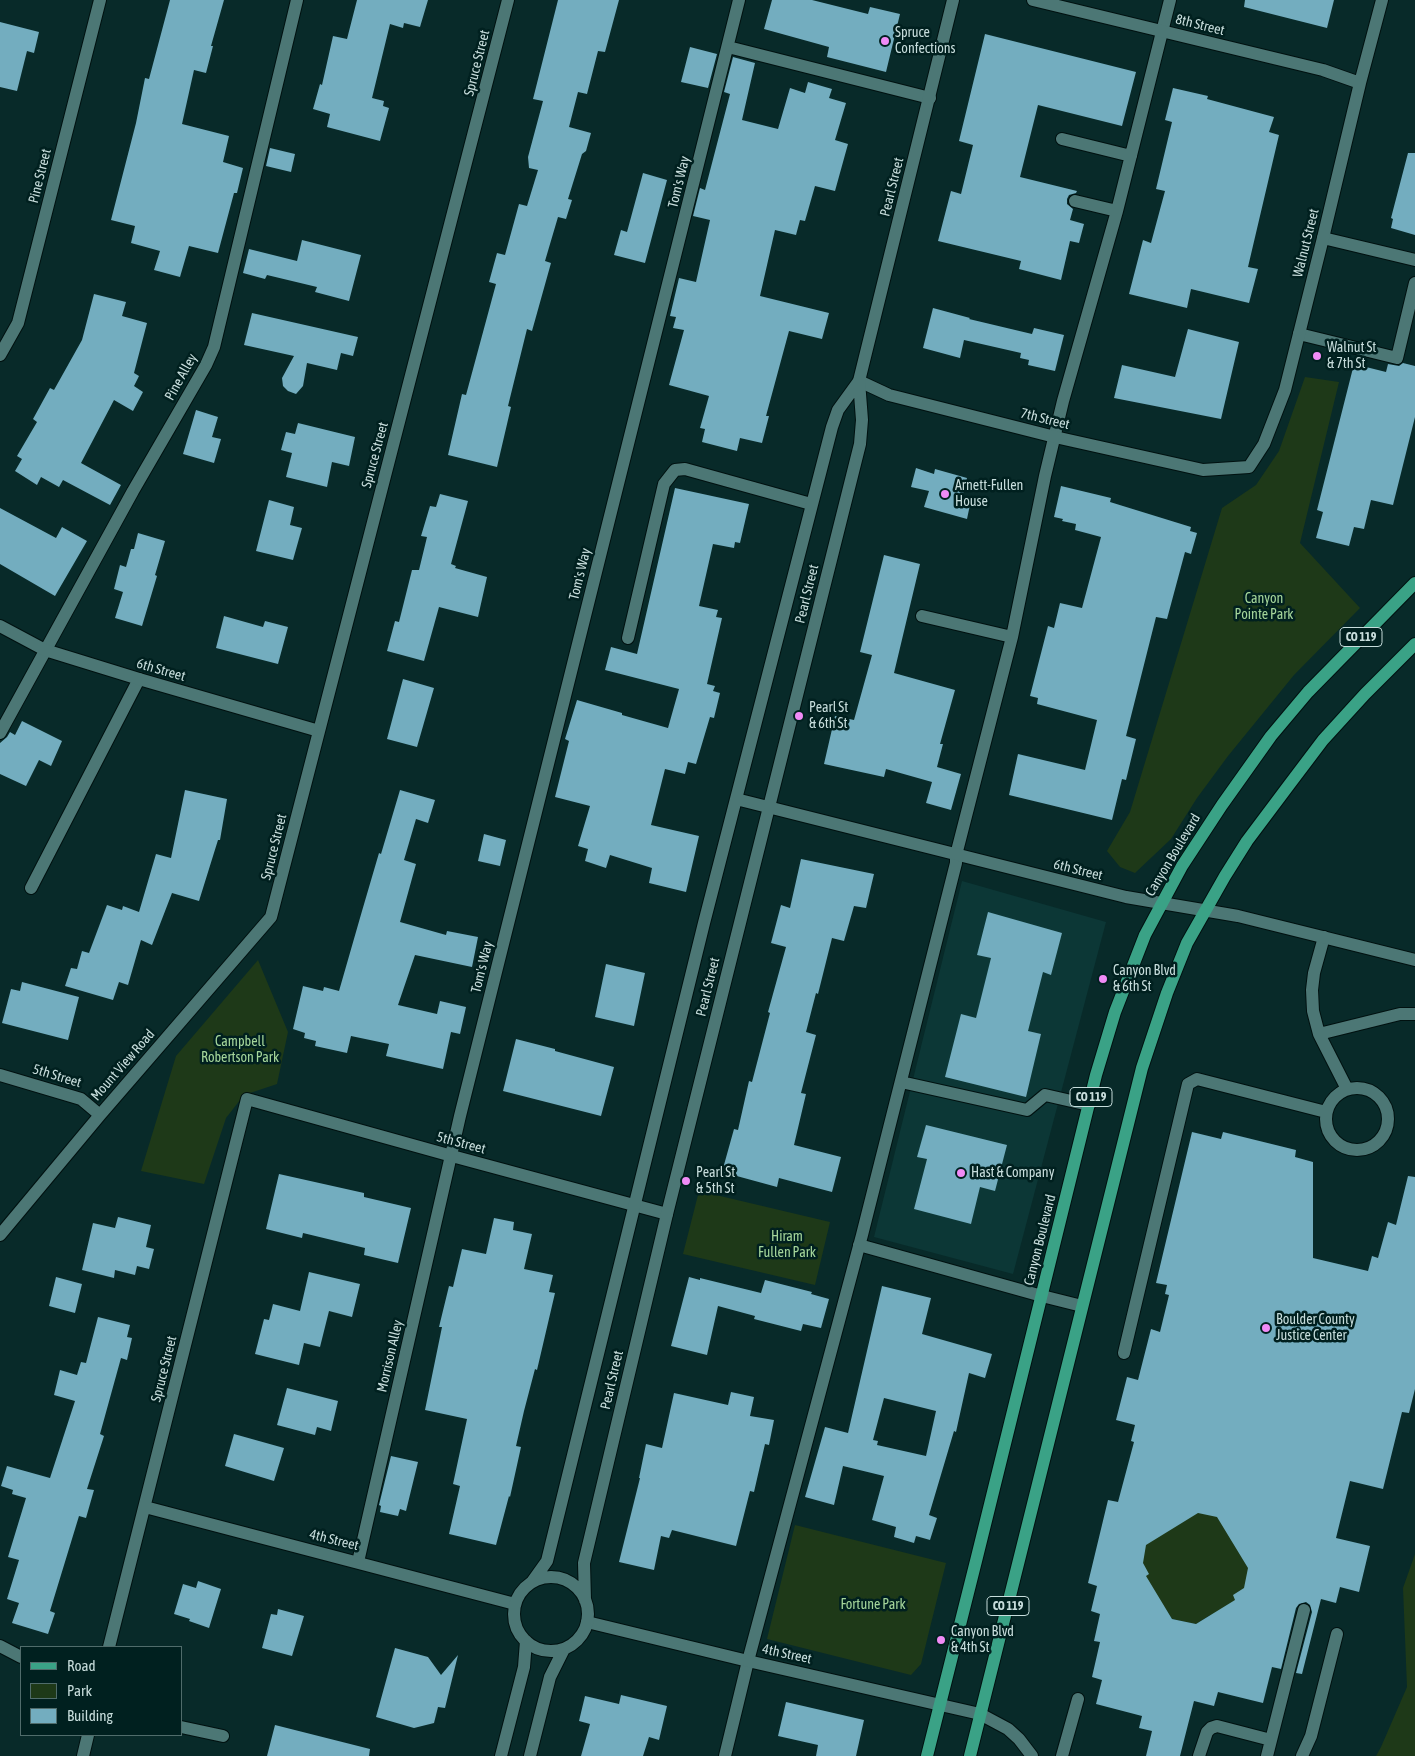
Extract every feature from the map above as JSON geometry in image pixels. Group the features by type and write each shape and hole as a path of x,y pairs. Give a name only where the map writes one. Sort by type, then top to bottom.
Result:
{"main road":[{"name":"Canyon Boulevard","path":"927,1756 1101,1056 1146,936 1160,904 1182,866 1271,736 1308,692 1415,583"},
{"name":"CO 119","path":"970,1756 1142,1068 1167,993 1187,943 1204,911 1247,841 1324,740 1365,694 1415,644"}],"street":[{"name":"Pine Street","path":"0,355 18,323 100,0"},
{"name":"Pine Alley","path":"0,732 133,491 206,366 214,347 297,0"},
{"name":"Spruce Street","path":"271,917 508,0"},
{"name":"Tom's Way","path":"452,1156 469,1077 739,0"},
{"name":"Pearl Street","path":"585,1600 584,1563 667,1214 860,444 862,420 859,381 953,0"},
{"name":"8th Street","path":"1033,0 1323,70 1360,82"},
{"path":"725,1756 748,1661 859,1245 956,863 956,855 1012,637 1045,476 1063,401 1117,211 1170,0"},
{"name":"Walnut Street","path":"1227,468 1249,467 1264,444 1285,390 1360,82 1382,0"},
{"path":"728,47 930,98"},
{"path":"1062,139 1131,156"},
{"path":"1074,201 1117,211"},
{"path":"1323,238 1415,260"},
{"path":"1299,334 1397,358 1415,283"},
{"name":"Pearl Street","path":"532,1582 547,1561 736,799 832,427 838,410 859,381"},
{"name":"7th Street","path":"859,381 889,394 1055,437 1202,470 1227,468"},
{"path":"628,638 664,484 675,470 685,469 812,504"},
{"path":"922,616 1012,637"},
{"name":"6th Street","path":"0,626 45,650 319,730"},
{"path":"32,888 139,679"},
{"name":"6th Street","path":"736,799 1126,898 1238,916 1415,960"},
{"name":"Mount View Road","path":"0,1235 100,1115 271,917"},
{"path":"1324,937 1314,973 1312,990 1313,1011 1319,1034 1346,1089"},
{"path":"1319,1034 1400,1014 1415,1014"},
{"name":"5th Street","path":"0,1075 81,1099 100,1115"},
{"path":"1124,1353 1188,1084 1197,1079 1326,1112"},
{"path":"901,1082 1027,1110 1045,1095 1089,1105"},
{"path":"1346,1089 1366,1089 1380,1098 1386,1107 1387,1124 1384,1134 1379,1140 1364,1149 1356,1150 1343,1147 1330,1134 1326,1125 1326,1112 1332,1100 1346,1089"},
{"name":"Spruce Street","path":"109,1646 247,1099"},
{"name":"5th Street","path":"247,1099 667,1214"},
{"name":"Morrison Alley","path":"358,1562 452,1156"},
{"path":"859,1245 1082,1306"},
{"name":"4th Street","path":"145,1507 515,1604"},
{"path":"553,1577 563,1579 580,1591 585,1600 588,1611 583,1634 564,1649 550,1651 537,1648 526,1642 518,1630 514,1617 515,1604 522,1592 532,1582 553,1577"},
{"path":"1267,1756 1304,1610"},
{"name":"4th Street","path":"587,1622 980,1714 1008,1729 1019,1739 1032,1756"},
{"path":"1302,1756 1311,1736 1337,1634"},
{"path":"501,1756 524,1667 526,1642"},
{"path":"0,1646 20,1657"},
{"path":"530,1756 550,1677 564,1649"},
{"path":"1062,1756 1078,1698"},
{"path":"1199,1756 1207,1732 1217,1726 1271,1740"},
{"path":"182,1727 223,1736"},
{"path":"83,1756 88,1736"}],"shaded area":[{"path":"962,881 1106,922 1013,1274 874,1237"}],"green space":[{"name":"Canyon Pointe Park","path":"1305,377 1339,382 1300,543 1360,608 1294,675 1228,756 1197,798 1171,839 1135,873 1120,867 1107,851 1130,812 1222,508 1256,485 1279,451"},
{"name":"Campbell Robertson Park","path":"258,960 288,1032 277,1084 244,1095 226,1118 204,1184 141,1171 176,1056"},
{"name":"Hiram Fullen Park","path":"699,1191 830,1222 815,1285 683,1254"},
{"path":"1264,1503 1234,1655 1210,1615 1196,1624 1172,1619 1164,1606 1125,1630 1123,1506"},
{"name":"Fortune Park","path":"795,1525 946,1563 921,1664 911,1675 767,1639"},
{"path":"1415,1554 1415,1756 1376,1756 1407,1687 1403,1588"}],"building":[{"path":"170,0 224,0 211,46 213,46 206,73 194,70 182,124 229,136 223,162 243,168 237,193 234,193 218,253 189,246 180,277 154,270 160,251 131,243 135,226 111,220 136,123 145,78 149,79"},
{"path":"357,0 428,0 420,27 404,23 403,28 390,24 372,98 384,101 383,106 389,108 380,141 327,127 330,114 313,109 320,84 322,85 333,36 347,39"},
{"path":"558,0 619,0 605,52 598,51 587,94 578,92 569,127 591,133 586,151 582,154 568,199 572,200 566,219 558,217 545,261 551,263 532,331 527,329 508,406 511,407 497,467 448,455 462,394 466,395 496,284 489,282 497,253 505,255 519,204 527,206 538,170 529,168 528,157 543,101 533,99"},
{"path":"772,0 812,0 868,14 870,7 900,14 886,72 827,57 829,47 764,29"},
{"path":"1245,0 1334,0 1327,28 1244,7"},
{"path":"0,22 39,32 34,53 27,51 17,91 0,87"},
{"path":"985,34 1136,72 1122,126 1038,105 1020,177 1077,191 1069,195 1067,199 1067,204 1073,209 1070,220 1084,224 1079,243 1070,241 1061,280 1019,269 1021,261 938,241 951,191 961,194 973,145 959,141"},
{"path":"690,47 717,54 708,88 681,82"},
{"path":"733,57 755,63 742,120 778,129 790,88 805,93 808,82 832,89 829,98 846,103 835,140 848,144 835,191 815,186 805,221 800,220 796,235 775,230 760,296 829,313 822,339 789,331 766,416 769,416 762,443 740,438 737,451 702,442 705,429 700,428 709,396 669,385 684,330 673,328 676,317 670,316 679,278 696,282 710,220 693,216 700,188 705,190 730,94 724,92"},
{"path":"1173,88 1208,96 1207,99 1274,117 1269,132 1279,135 1248,267 1258,269 1249,303 1191,289 1187,308 1129,294 1143,240 1151,243 1165,191 1156,189 1172,122 1165,120"},
{"path":"270,148 295,154 291,172 266,166"},
{"path":"1408,153 1415,153 1415,235 1391,228 1393,219 1391,218"},
{"path":"643,173 667,180 645,263 614,255 621,230 627,232"},
{"path":"302,240 361,255 349,301 315,292 317,287 267,275 265,279 243,273 249,249 297,261"},
{"path":"94,294 126,302 122,316 147,323 134,373 139,376 134,386 143,392 133,411 114,400 81,463 121,485 110,505 63,480 59,487 41,477 37,485 15,471 22,459 17,456 37,422 33,419 50,388 54,390 82,340"},
{"path":"933,308 1032,334 1034,328 1064,335 1055,371 1028,365 1029,360 1020,358 1021,353 964,340 960,358 923,348"},
{"path":"252,313 358,337 353,356 341,353 337,370 307,363 303,386 296,394 288,391 283,386 282,378 294,356 244,345"},
{"path":"1188,329 1239,342 1221,419 1114,398 1122,365 1175,377"},
{"path":"1403,363 1415,366 1415,417 1393,505 1371,500 1364,529 1354,527 1349,546 1316,538 1323,512 1317,510 1354,364 1386,372 1388,364 1399,366"},
{"path":"196,410 218,417 212,437 221,439 214,463 183,454"},
{"path":"298,423 355,437 349,466 332,462 327,487 286,477 292,453 281,450 286,432 295,434"},
{"name":"Arnett-Fullen House","path":"916,468 934,474 935,469 967,478 962,498 971,500 967,519 924,507 929,491 911,487"},
{"path":"1061,486 1111,498 1110,502 1191,527 1190,531 1197,533 1191,554 1185,552 1167,619 1156,617 1126,736 1136,739 1126,780 1122,779 1112,820 1009,795 1018,754 1085,770 1097,720 1037,704 1038,698 1030,696 1048,626 1054,628 1060,603 1082,608 1101,537 1075,530 1076,524 1054,517"},
{"path":"675,488 749,504 740,543 735,542 734,548 713,544 699,606 718,610 716,617 722,618 707,684 715,686 713,691 720,693 714,718 710,717 696,764 688,762 685,774 665,769 651,825 699,836 686,892 649,883 652,868 610,855 606,868 585,861 588,849 578,846 590,806 555,797 569,741 565,739 577,700 668,728 679,689 605,670 611,647 637,654"},
{"path":"440,494 468,501 451,564 456,566 455,568 487,577 478,617 439,607 424,661 387,651 395,621 399,622 412,570 419,570 427,537 421,536 430,506 436,507"},
{"path":"269,500 294,507 290,525 302,528 293,560 256,551"},
{"path":"0,508 56,538 62,527 87,541 55,596 0,564"},
{"path":"138,533 165,541 142,626 115,618 123,592 114,589 120,565 126,567 131,549 134,549"},
{"path":"884,555 920,564 894,673 955,690 940,744 943,744 937,767 961,774 951,810 926,803 932,782 886,769 884,777 824,764 835,716 854,720 872,655 860,652"},
{"path":"224,616 263,627 265,621 288,627 278,664 216,648"},
{"path":"403,679 434,688 417,747 387,739"},
{"path":"22,721 62,741 51,766 39,760 26,786 0,774 0,743 10,732 15,735"},
{"path":"185,790 227,799 220,840 218,840 199,901 172,893 152,945 141,940 128,985 119,982 113,1000 65,986 71,968 77,969 82,951 89,953 107,905 122,910 123,906 139,912 156,854 171,858"},
{"path":"400,790 435,800 428,823 416,819 404,860 416,864 400,922 446,935 447,931 478,937 472,967 415,955 398,1005 437,1014 440,1001 466,1007 460,1034 451,1032 443,1069 386,1056 389,1044 351,1036 347,1053 315,1046 316,1041 304,1038 305,1033 293,1029 303,986 323,991 324,987 339,991 379,853 381,854"},
{"path":"484,834 506,840 500,866 478,861"},
{"path":"801,859 874,874 866,908 854,906 844,941 832,938 806,1032 816,1035 801,1093 806,1094 794,1145 841,1157 832,1192 779,1178 777,1187 722,1172 734,1129 738,1130 749,1081 752,1082 770,1013 768,1012 786,947 771,943 781,905 790,908"},
{"path":"988,912 1062,933 1051,975 1043,972 1028,1031 1041,1034 1026,1097 945,1077 961,1014 976,1018 991,958 977,955"},
{"path":"606,964 645,973 634,1026 595,1017"},
{"path":"22,982 79,997 68,1040 2,1023 11,989 20,991"},
{"path":"516,1039 614,1067 601,1116 503,1091"},
{"name":"Hast & Company","path":"926,1125 1007,1145 995,1191 980,1187 971,1224 914,1209 927,1159 917,1157"},
{"path":"1192,1132 1221,1139 1223,1132 1296,1150 1295,1157 1313,1162 1313,1258 1368,1271 1372,1256 1378,1258 1388,1222 1396,1225 1408,1176 1415,1177 1415,1389 1409,1413 1402,1412 1383,1489 1350,1481 1336,1538 1370,1546 1359,1592 1340,1587 1336,1603 1321,1599 1302,1674 1296,1673 1312,1612 1310,1605 1306,1602 1299,1604 1296,1608 1281,1669 1272,1667 1263,1703 1218,1692 1214,1706 1194,1701 1180,1756 1146,1756 1152,1731 1139,1728 1142,1716 1096,1704 1102,1680 1092,1677 1100,1642 1094,1641 1100,1614 1091,1611 1097,1586 1088,1583 1108,1500 1118,1502 1134,1442 1131,1441 1135,1425 1116,1420 1127,1377 1138,1380 1151,1329 1160,1332 1169,1295 1165,1294 1167,1285 1156,1283","holes":["1198,1513 1217,1517 1248,1568 1244,1588 1233,1595 1235,1600 1196,1624 1172,1619 1146,1576 1149,1574 1143,1563 1146,1545"]},
{"path":"279,1174 364,1193 364,1197 411,1208 398,1263 364,1255 365,1248 303,1233 302,1238 266,1229"},
{"path":"118,1217 151,1225 146,1247 154,1249 149,1269 137,1266 135,1275 115,1270 114,1278 82,1270 93,1223 115,1228"},
{"path":"494,1218 514,1222 513,1230 532,1234 524,1269 553,1275 549,1292 555,1293 537,1370 535,1369 524,1411 516,1446 521,1447 510,1497 496,1545 449,1534 460,1486 453,1484 467,1419 425,1410 442,1327 439,1327 449,1286 453,1287 462,1249 486,1254"},
{"path":"309,1272 360,1284 352,1317 329,1311 320,1347 304,1343 299,1365 255,1354 264,1319 269,1320 273,1304 300,1311"},
{"path":"56,1277 82,1284 75,1313 49,1306"},
{"path":"689,1277 761,1293 765,1280 812,1292 811,1294 829,1299 821,1328 803,1324 801,1331 754,1319 755,1316 718,1306 707,1355 671,1346"},
{"path":"882,1286 931,1298 922,1334 992,1354 985,1378 969,1373 956,1432 954,1431 929,1515 937,1518 930,1540 916,1536 914,1543 894,1537 896,1527 872,1520 884,1476 843,1466 834,1505 805,1497 825,1427 848,1433","holes":["884,1398 936,1411 926,1456 877,1445 878,1441 873,1440"]},
{"path":"98,1317 130,1325 127,1337 132,1338 127,1360 121,1358 100,1434 104,1436 87,1489 94,1490 86,1518 79,1516 50,1611 55,1613 48,1634 12,1623 19,1603 7,1599 19,1560 8,1557 26,1498 12,1494 13,1490 1,1486 7,1466 50,1478 75,1401 54,1395 60,1370 77,1375 81,1362 86,1363"},
{"path":"287,1388 338,1401 331,1431 317,1427 315,1435 277,1425"},
{"path":"731,1392 754,1397 750,1416 774,1420 769,1445 765,1444 754,1492 750,1491 736,1546 672,1530 669,1538 661,1536 654,1570 619,1562 640,1478 646,1444 662,1448 674,1393 728,1405"},
{"path":"234,1434 284,1448 274,1481 225,1466"},
{"path":"391,1456 418,1462 406,1511 400,1509 398,1516 380,1512 381,1506 379,1505"},
{"path":"198,1581 221,1589 209,1628 174,1614 183,1584 196,1588"},
{"path":"278,1609 304,1616 292,1656 262,1648 271,1614 277,1615"},
{"path":"395,1648 428,1657 441,1675 458,1655 445,1708 438,1707 434,1723 414,1728 376,1717"},
{"path":"621,1695 667,1706 659,1740 649,1737 643,1756 581,1756 590,1724 579,1721 585,1696 619,1704"},
{"path":"786,1702 864,1720 856,1756 816,1756 818,1745 778,1736"},
{"path":"275,1725 370,1749 369,1756 267,1756"}],"place":[{"name":"Spruce Confections","path":"885,41"},
{"name":"Walnut St & 7th St","path":"1317,356"},
{"name":"Arnett-Fullen House","path":"945,494"},
{"name":"Pearl St & 6th St","path":"799,716"},
{"name":"Canyon Blvd & 6th St","path":"1103,979"},
{"name":"Hast & Company","path":"961,1173"},
{"name":"Pearl St & 5th St","path":"686,1181"},
{"name":"Boulder County Justice Center","path":"1266,1328"},
{"name":"Canyon Blvd & 4th St","path":"941,1640"}]}
